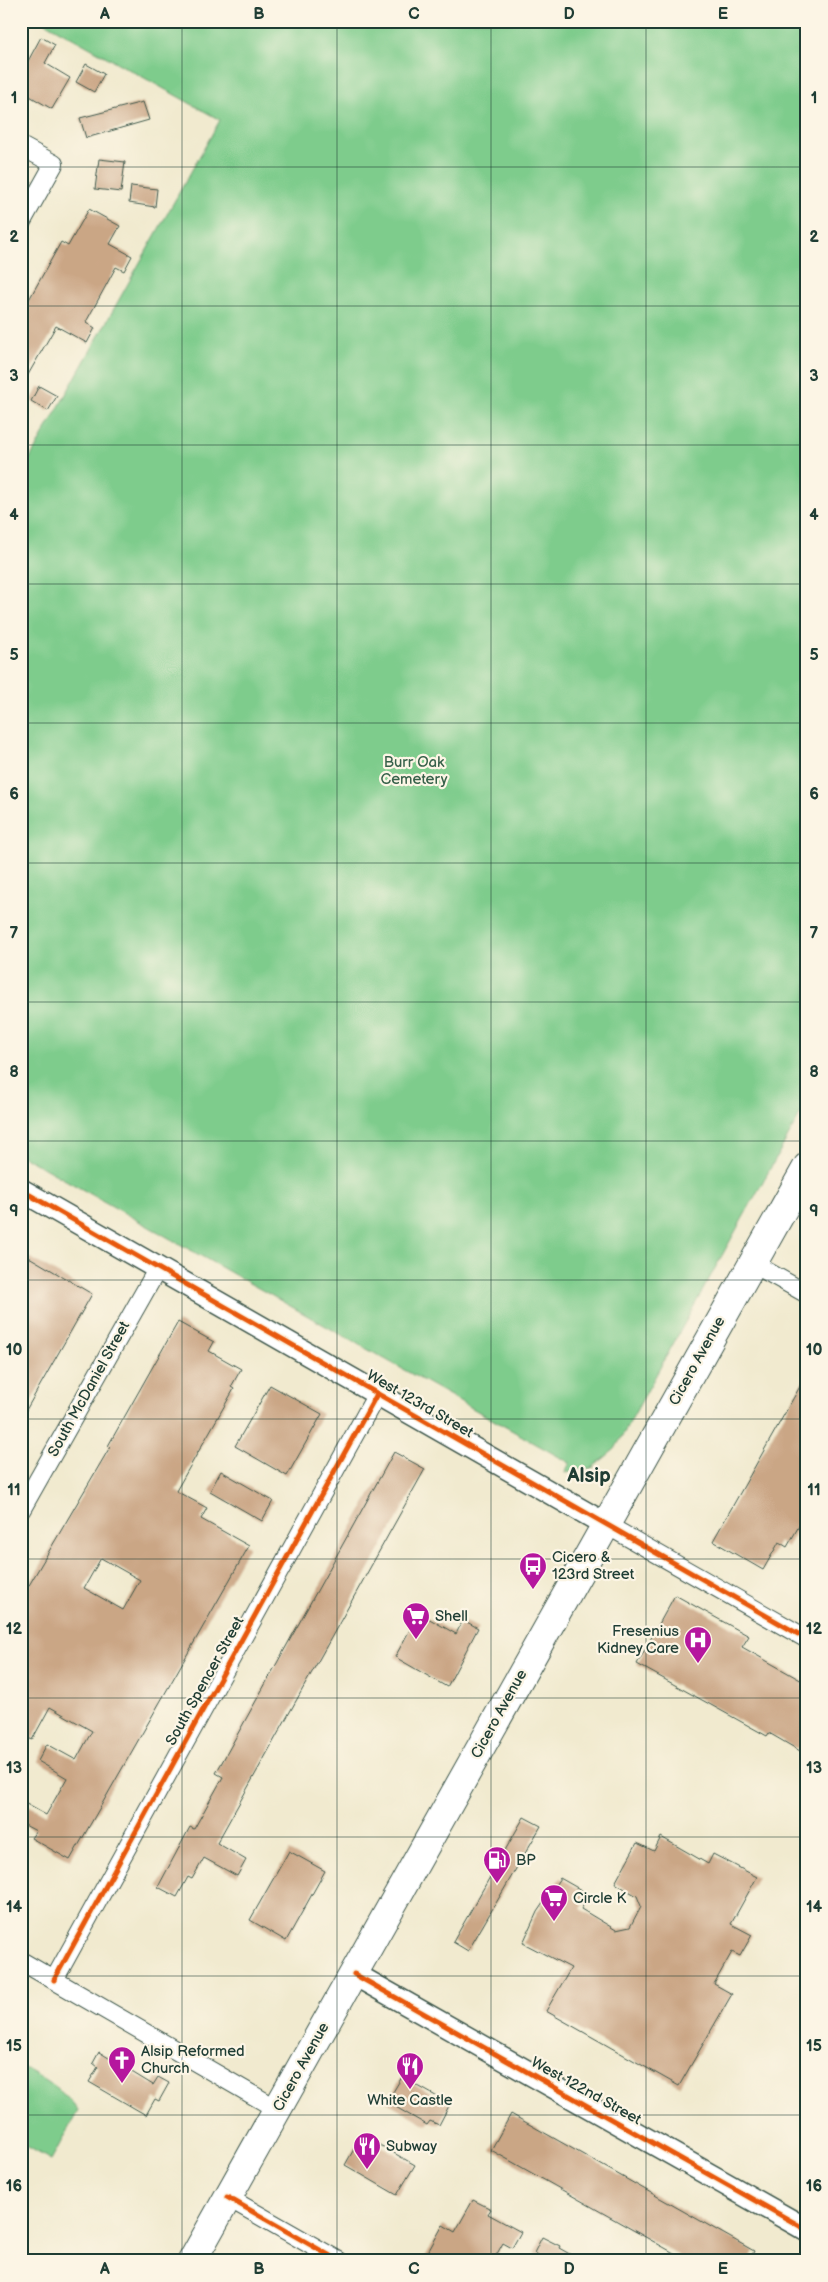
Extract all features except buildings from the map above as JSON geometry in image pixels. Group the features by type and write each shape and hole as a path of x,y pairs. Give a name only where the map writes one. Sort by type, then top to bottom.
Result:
{"main road":[{"name":"Cicero Avenue","path":"192,2261 807,1167"}],"street":[{"path":"21,146 54,164 21,223"},
{"name":"West 123rd Street","path":"21,1190 807,1639"},
{"path":"752,1264 807,1294"},
{"name":"South McDaniel Street","path":"21,1510 158,1268"},
{"name":"South Spencer Street","path":"54,1980 377,1394"},
{"path":"21,1961 277,2109"},
{"name":"West 122nd Street","path":"354,1974 807,2230"},
{"path":"228,2197 339,2261"}],"green space":[{"name":"Burr Oak Cemetery","path":"42,21 807,21 807,1102 615,1449 592,1468 565,1472 570,1463 21,1155 21,474 220,120"},
{"path":"21,2066 59,2091 78,2111 51,2160 21,2143"}],"cycle path":[{"path":"21,1190 807,1639"},
{"path":"54,1980 377,1394"},
{"path":"354,1974 807,2230"},
{"path":"227,2197 339,2261"}],"place":[{"name":"Cicero & 123rd Street","path":"533,1590"},
{"name":"Shell","path":"416,1640"},
{"name":"Fresenius Kidney Care","path":"698,1664"},
{"name":"BP","path":"497,1884"},
{"name":"Circle K","path":"554,1922"},
{"name":"Alsip Reformed Church","path":"122,2084"},
{"name":"White Castle","path":"410,2090"},
{"name":"Subway","path":"367,2170"}],"district":[{"name":"Alsip","path":"589,1476"}]}
